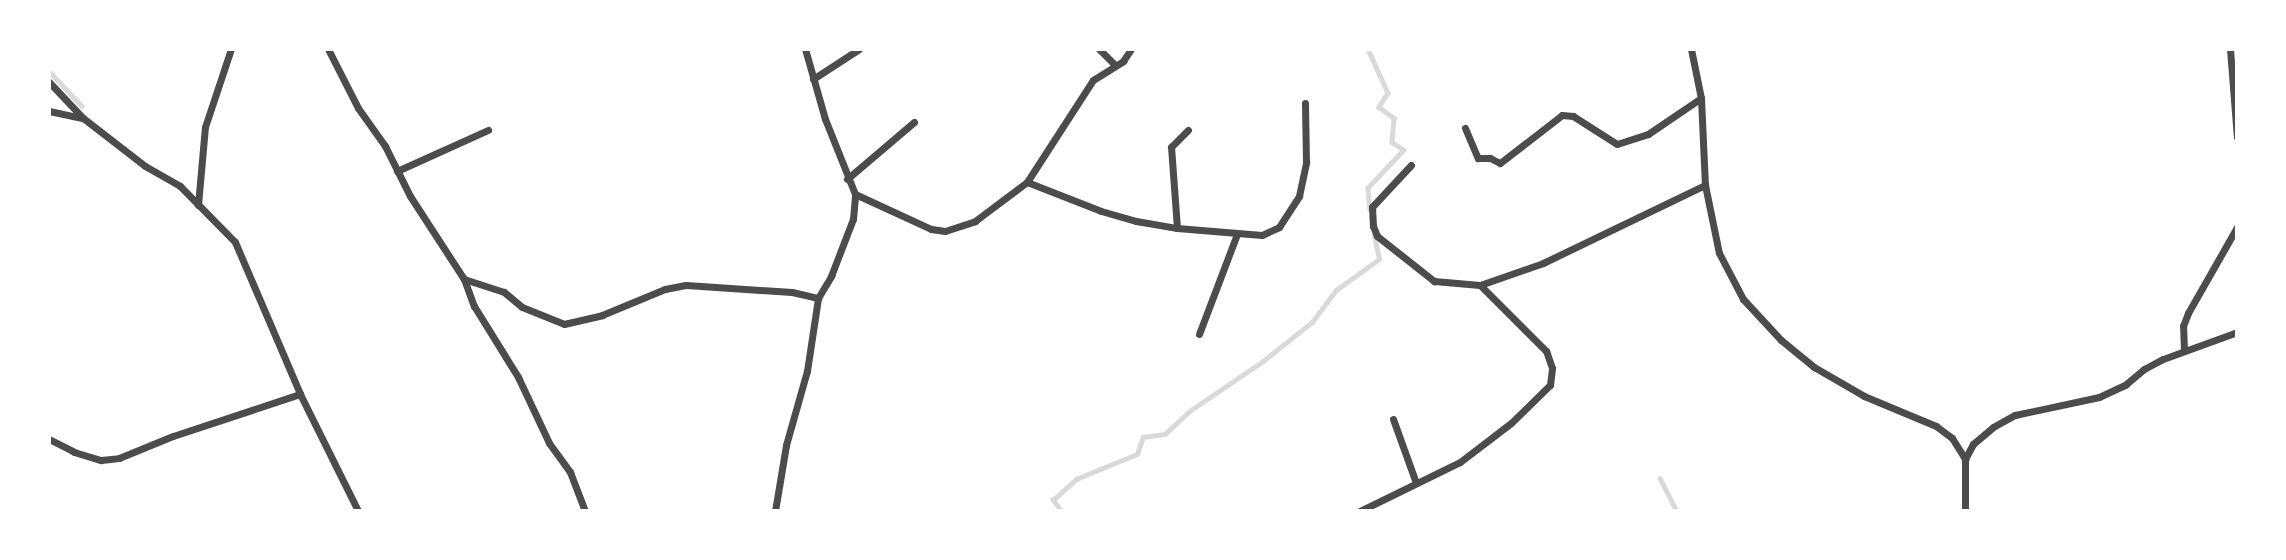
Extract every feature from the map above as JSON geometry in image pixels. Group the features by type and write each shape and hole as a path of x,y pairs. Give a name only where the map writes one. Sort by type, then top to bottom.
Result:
{"street":[{"path":"198,205 205,127 231,49"},
{"path":"328,49 358,108 384,146 410,196 464,279 474,306 518,377 549,443 570,472 585,511"},
{"path":"775,511 786,445 807,371 818,298 831,276 850,226 855,194 847,179 805,49"},
{"path":"813,79 859,49"},
{"path":"1099,49 1115,65"},
{"path":"855,194 931,229 945,231 975,220 1027,181 1093,80 1124,59 1131,49"},
{"path":"1691,49 1701,98 1706,185 1719,253 1731,281 1743,299 1781,340 1814,366 1864,396 1936,426 1952,438 1965,459"},
{"path":"2230,49 2237,137"},
{"path":"49,82 83,118 145,166 180,186 235,242 300,394 358,511"},
{"path":"1465,128 1478,158 1490,158 1500,163 1562,115 1573,116 1617,144 1648,134 1701,98"},
{"path":"1027,181 1101,211 1177,228 1237,234 1272,232 1292,210 1299,196 1306,162 1305,103"},
{"path":"49,111 83,118"},
{"path":"847,179 914,122"},
{"path":"1177,228 1171,148 1188,130"},
{"path":"397,171 488,131"},
{"path":"1410,165 1372,207 1373,226 1377,236 1434,281 1480,285 1543,263 1706,185"},
{"path":"2184,351 2183,326 2188,313 2237,227"},
{"path":"1199,334 1237,234"},
{"path":"464,279 504,292 522,307 564,324 602,315 665,289 687,285 792,292 818,298"},
{"path":"1360,511 1460,462 1511,423 1550,385 1552,368 1546,351 1480,285"},
{"path":"1965,511 1965,459 1973,444 1993,427 2015,415 2099,397 2125,385 2144,369 2237,332"},
{"path":"49,439 74,452 101,460 119,458 173,436 300,394"},
{"path":"1393,419 1416,483"}],"waterway":[{"path":"1368,49 1388,93 1379,107 1394,118 1392,142 1404,150 1368,188 1370,209"},
{"path":"49,71 82,106"},
{"path":"1061,511 1053,500 1076,479 1137,454 1143,437 1165,434 1191,410 1263,361 1312,322 1336,290 1379,259 1374,235"},
{"path":"1660,478 1677,511"}]}
